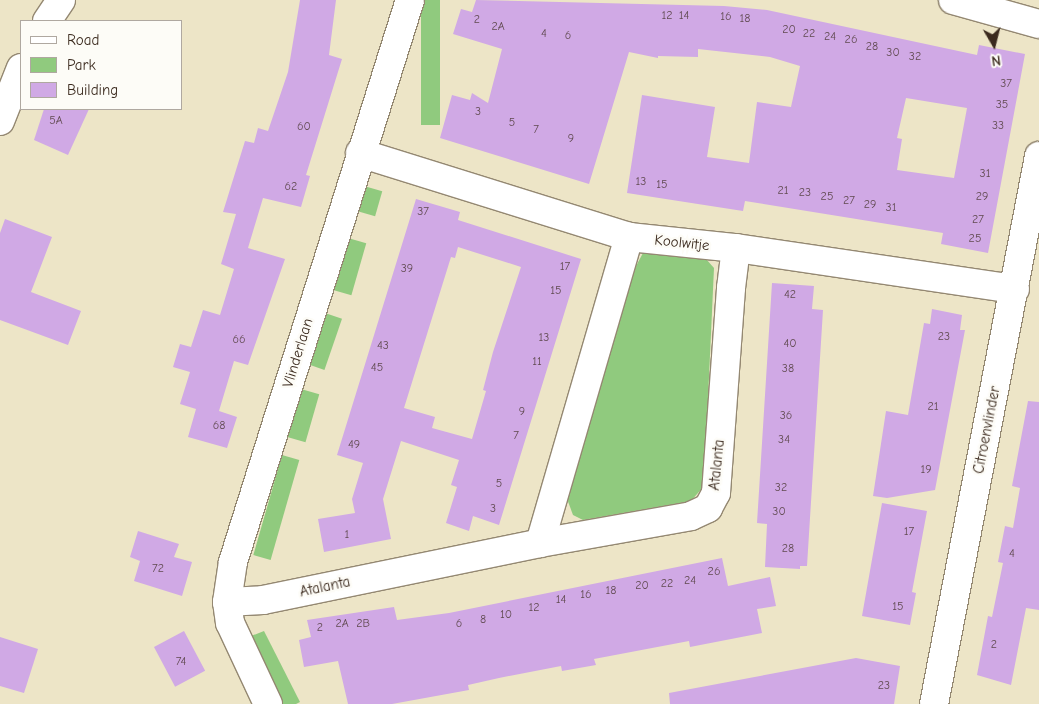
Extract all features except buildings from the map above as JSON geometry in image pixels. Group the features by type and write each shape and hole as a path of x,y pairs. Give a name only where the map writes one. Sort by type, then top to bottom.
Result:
{"street":[{"path":"48,20 61,0"},
{"name":"Vlinderlaan","path":"268,704 236,640 227,602 233,562 360,153 410,0"},
{"path":"953,0 1039,24"},
{"path":"0,121 20,71"},
{"name":"Koolwitje","path":"360,153 629,237 736,248 1014,290"},
{"name":"Citroenvlinder","path":"934,704 1039,156"},
{"path":"540,542 629,237"},
{"name":"Atalanta","path":"227,602 263,600 540,542 691,516 708,508 716,493 730,288 736,248"}],"green space":[{"path":"421,0 440,0 440,125 421,125"},
{"path":"364,186 382,191 375,216 357,211"},
{"path":"348,238 366,243 351,295 333,290"},
{"path":"650,248 682,252 706,259 714,268 704,486 691,501 583,520 573,515 566,496 636,266 643,253"},
{"path":"325,313 342,319 324,370 307,364"},
{"path":"301,389 319,394 305,442 287,437"},
{"path":"282,455 299,460 271,560 253,555"},
{"path":"264,631 300,702 296,704 280,704 246,638"}]}
